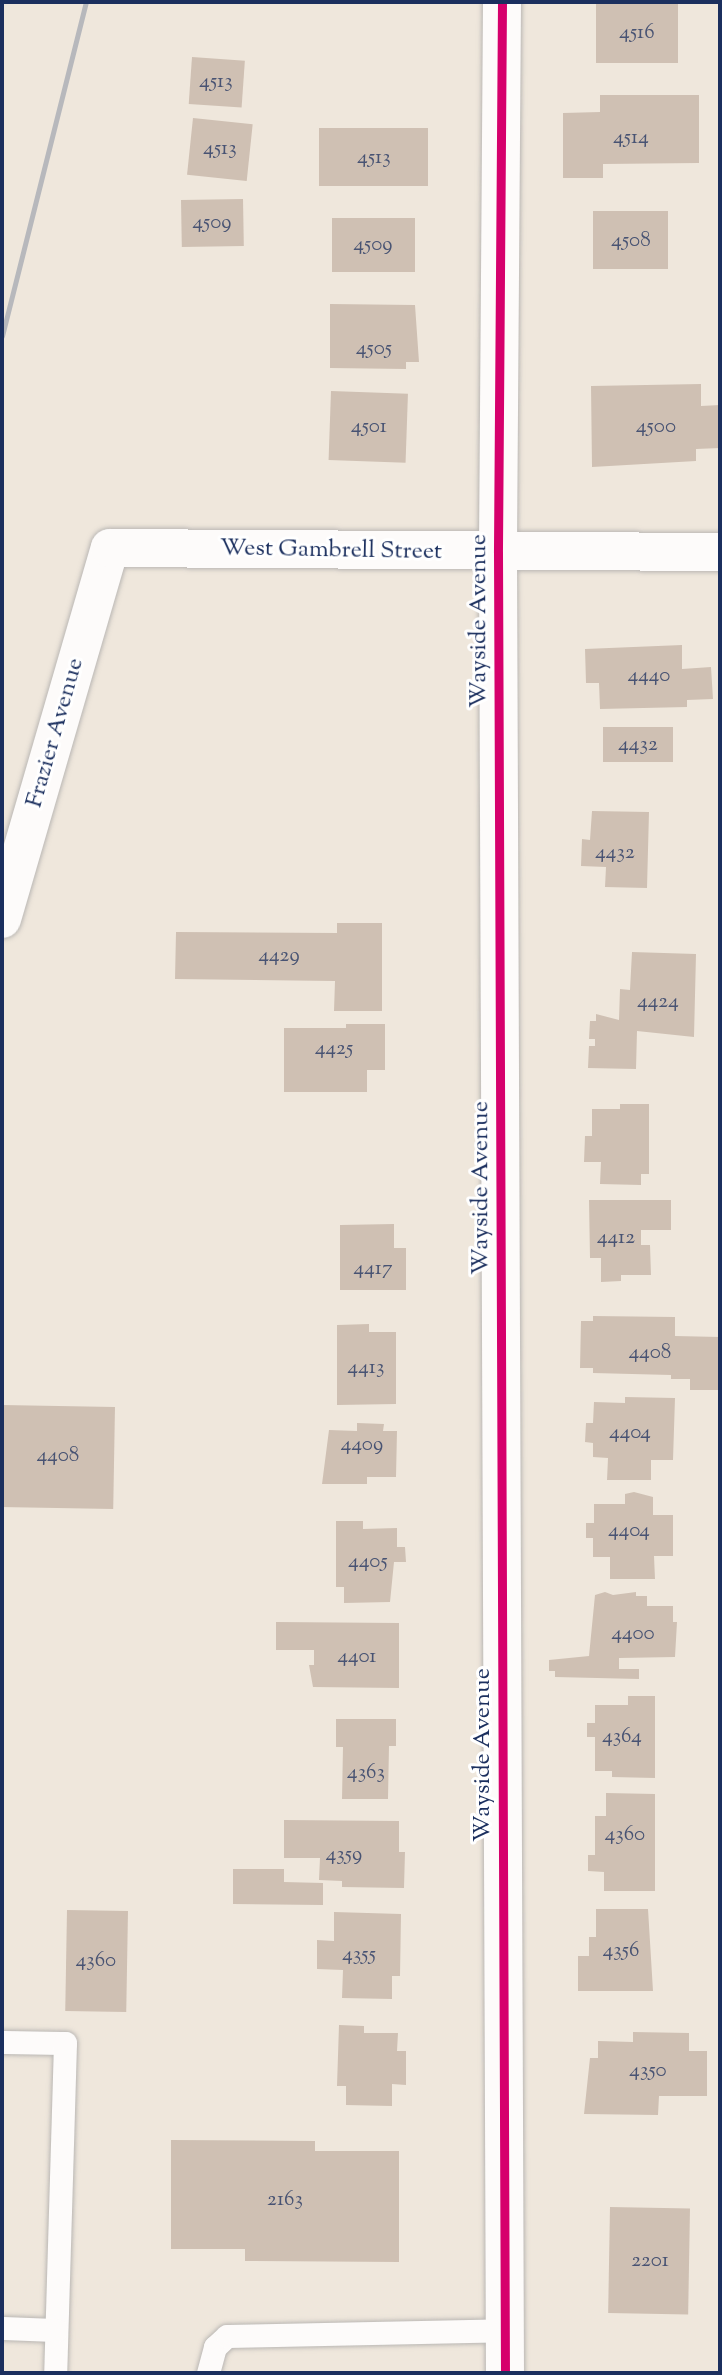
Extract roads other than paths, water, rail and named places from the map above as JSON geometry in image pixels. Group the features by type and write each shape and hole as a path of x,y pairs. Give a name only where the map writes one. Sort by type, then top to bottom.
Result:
{"street":[{"name":"Wayside Avenue","path":"502,2 498,553 505,2373"},
{"name":"West Gambrell Street","path":"110,548 498,553 720,552"},
{"name":"Frazier Avenue","path":"2,919 110,548"}],"lane":[{"path":"2,2042 65,2043 55,2373"},
{"path":"2,2328 56,2330"},
{"path":"208,2373 215,2347 227,2336 506,2330"}],"railway":[{"path":"2,336 86,2"}]}
